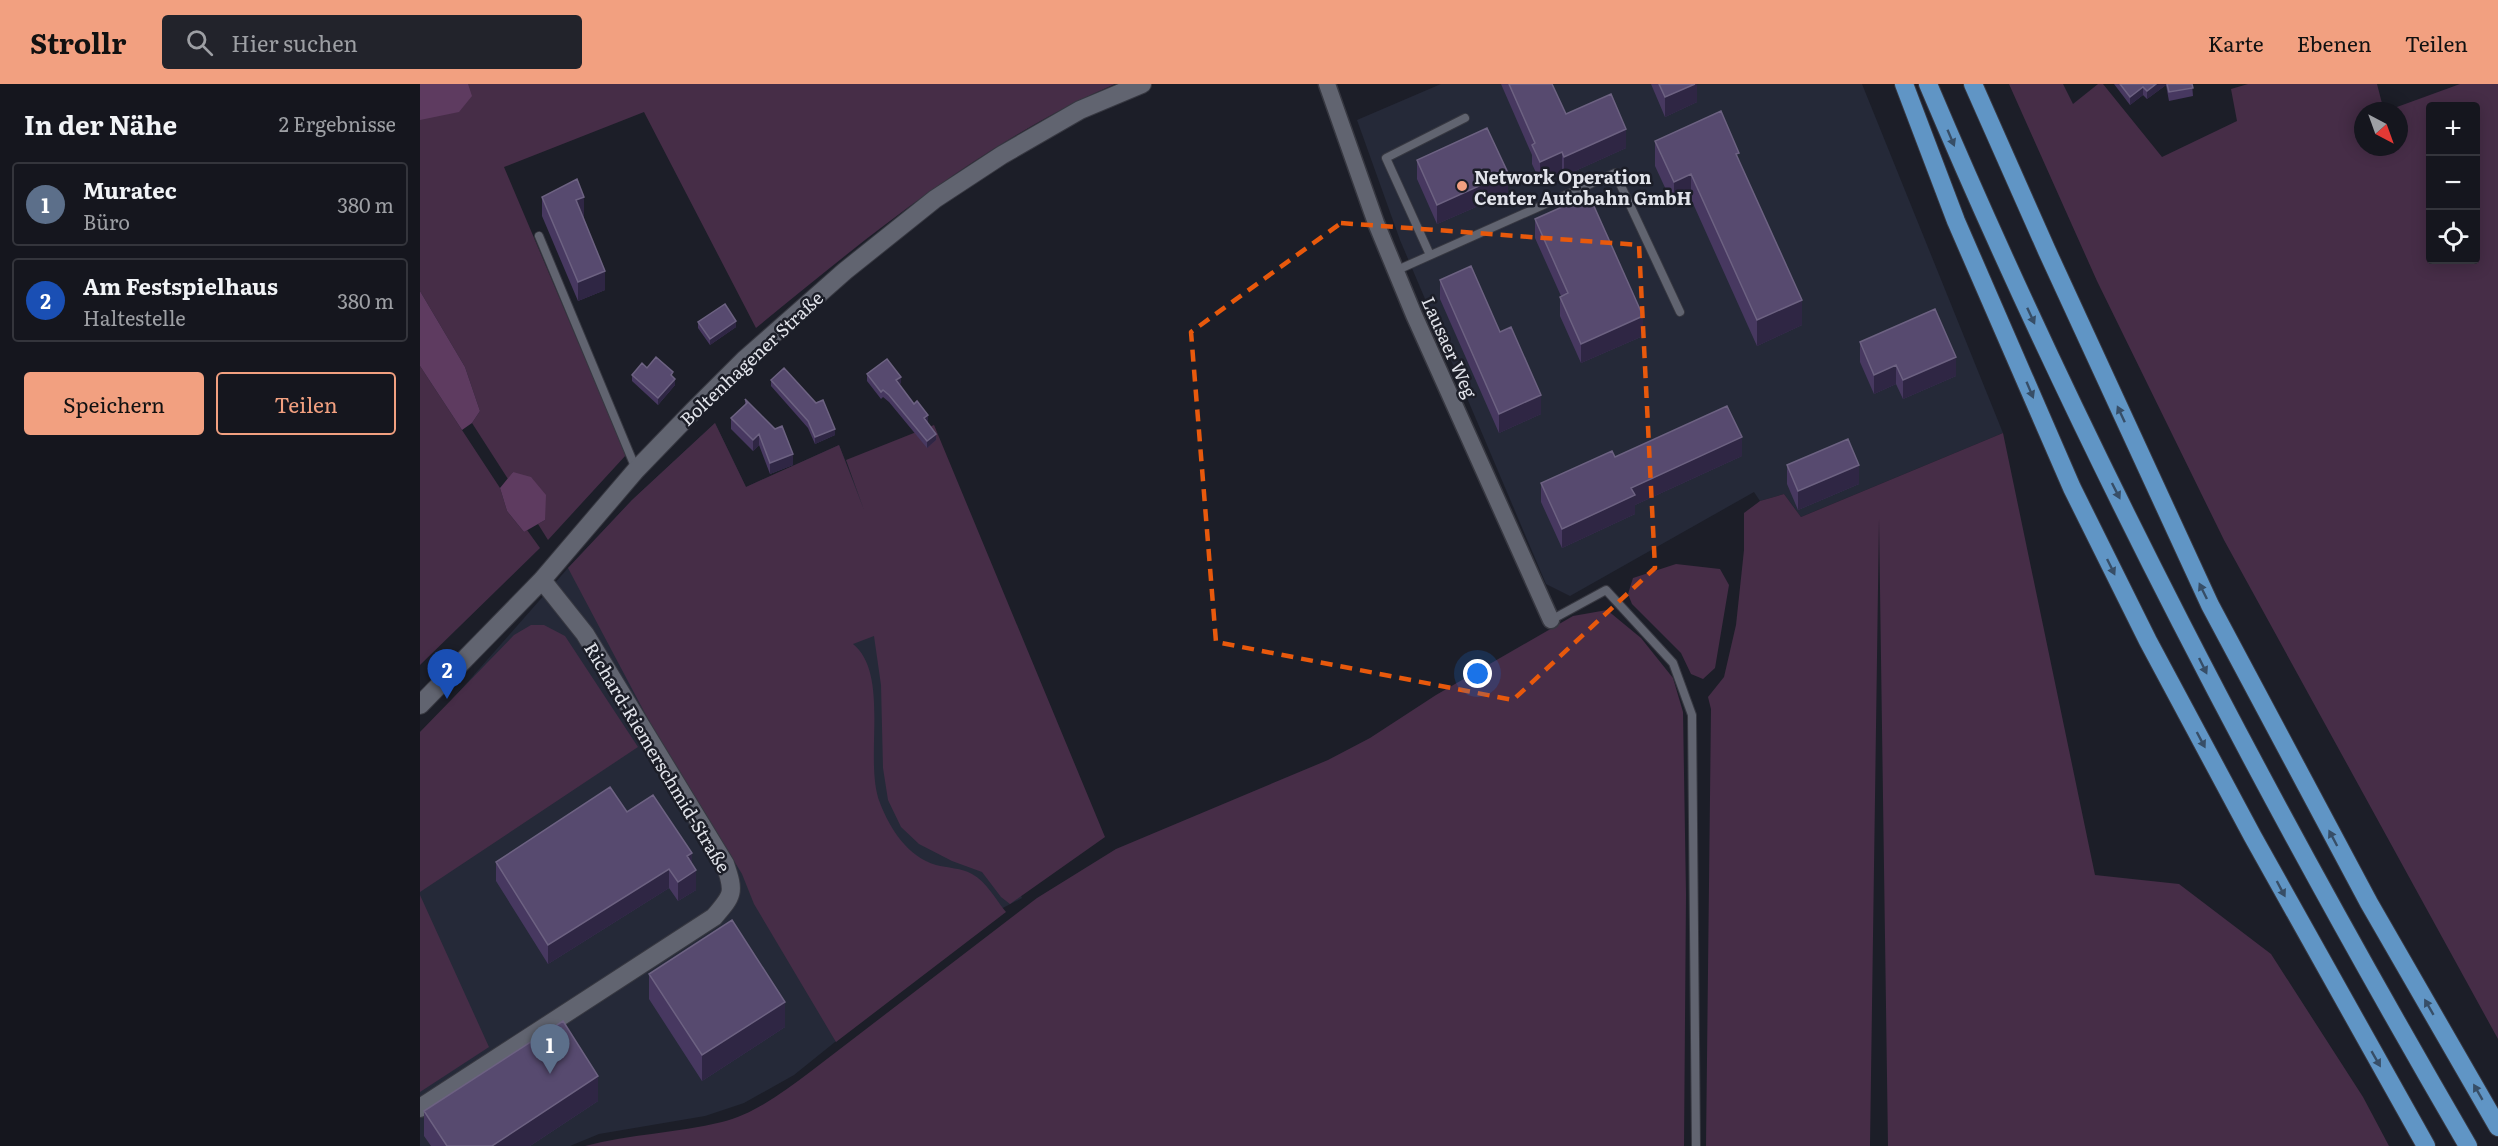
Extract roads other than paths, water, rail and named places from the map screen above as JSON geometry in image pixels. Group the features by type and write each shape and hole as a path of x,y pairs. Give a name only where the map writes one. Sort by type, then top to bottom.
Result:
{"highway":[{"path":"1904,84 1956,221 2072,488 2148,641 2258,848 2422,1142"},
{"path":"1928,84 2032,318 2225,712 2284,822 2468,1146"},
{"path":"1973,84 2210,605 2363,892 2498,1127"}],"street":[{"name":"Boltenhagener Straße","path":"420,705 542,580 636,470 744,360 845,271 935,199 1080,110 1142,84"},
{"name":"Lausaer Weg","path":"1327,84 1395,271 1551,620"},
{"name":"Richard-Riemerschmid-Straße","path":"420,1108 714,917 730,898 731,882 725,864 585,634 542,580"}],"lane":[{"path":"1430,255 1386,158 1465,118"},
{"path":"1395,271 1615,173 1680,312"},
{"path":"539,236 636,470"},
{"path":"1551,620 1606,590 1673,663 1692,715 1696,1146"}],"place":[{"name":"Network Operation Center Autobahn GmbH","path":"1462,186"},
{"name":"Am Festspielhaus","path":"447,699"},
{"name":"Muratec","path":"550,1074"}]}
